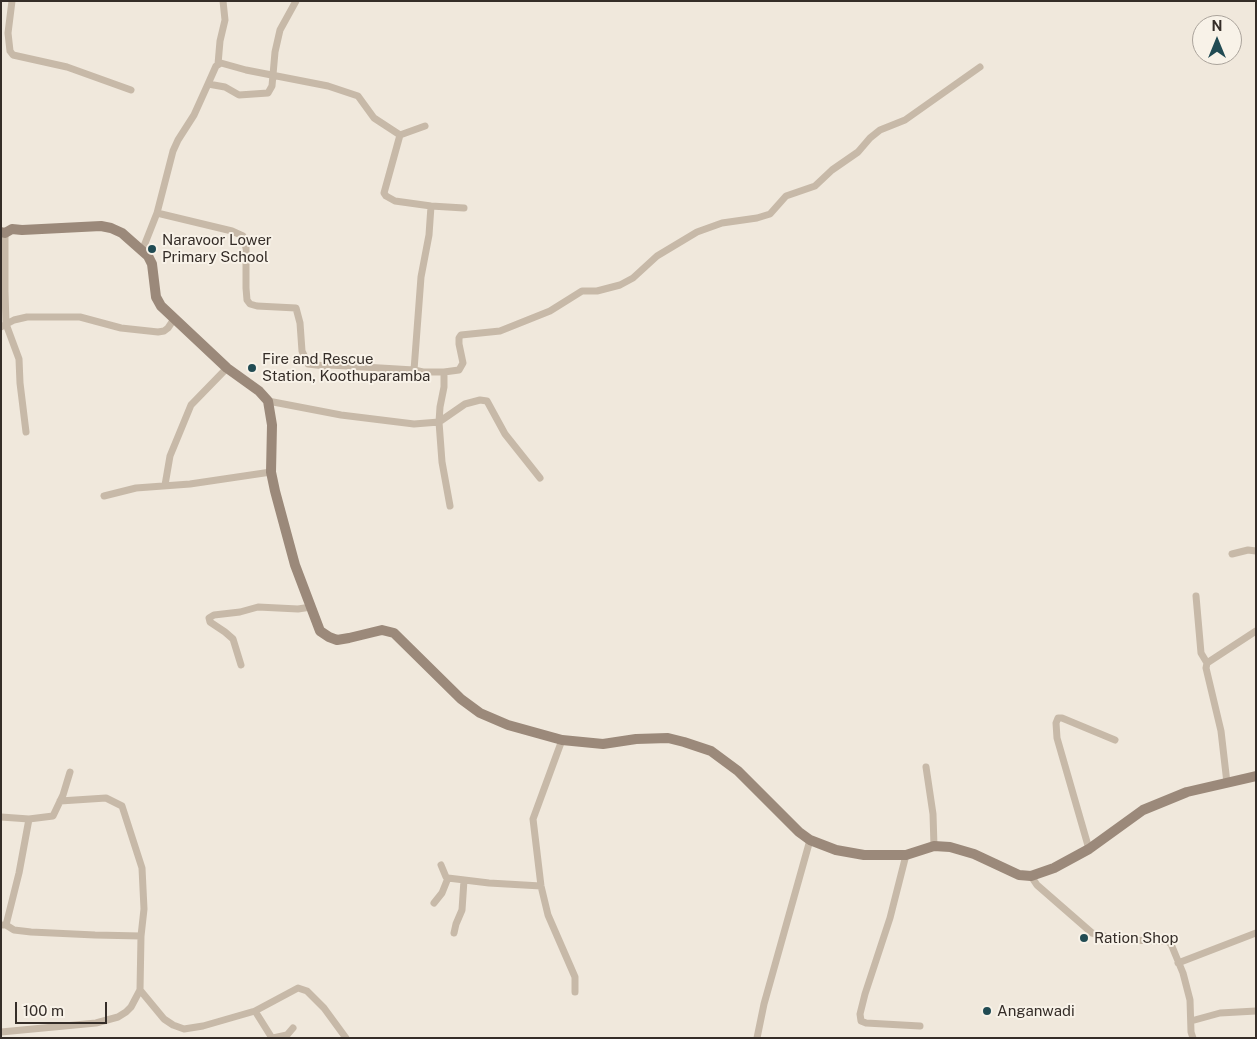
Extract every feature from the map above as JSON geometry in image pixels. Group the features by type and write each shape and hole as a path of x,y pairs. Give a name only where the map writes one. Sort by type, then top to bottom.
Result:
{"main road":[{"path":"3,233 12,229 102,226 122,233 142,250 152,264 156,297 161,306 227,368 268,401 272,425 271,472 294,565 320,631 337,640 382,630 394,633 470,707 508,725 562,740 603,744 668,738 711,751 738,771 799,832 810,840 836,850 864,855 906,855 934,846 950,847 974,854 1019,875 1031,876 1054,868 1089,849 1143,810 1187,792 1256,776"}],"street":[{"path":"12,1 8,33 12,55 66,67 131,90"},
{"path":"142,250 157,213 173,151 194,115 218,64 220,41 225,20 223,1"},
{"path":"208,84 225,87 239,95 268,93 272,86 275,52 280,30 296,1"},
{"path":"218,64 328,86 358,96 374,118 400,135"},
{"path":"157,213 232,231 242,236 246,248 247,300 250,304 257,306 296,308 300,323 302,351 308,364 444,372 459,370 463,363 459,344 461,335 500,331 550,311 582,291 596,291 620,285 633,278 657,256 698,232 722,223 757,218 770,214 786,196 815,186 832,170 858,152 880,130 905,120 980,67"},
{"path":"400,135 425,126"},
{"path":"400,135 384,193 386,196 395,201 464,208"},
{"path":"414,370 421,277 429,235 431,206"},
{"path":"3,233 4,326 19,359 26,432"},
{"path":"4,326 27,317 80,317 121,328 158,332 168,328 174,319"},
{"path":"165,486 170,456 191,405 227,368"},
{"path":"444,372 439,422 442,462 450,506"},
{"path":"268,401 341,415 414,424 439,422 465,404 480,400 488,401 505,434 540,478"},
{"path":"104,496 136,488 190,484 271,472"},
{"path":"1232,554 1248,550 1256,551"},
{"path":"1196,596 1201,653 1207,662 1206,668 1221,731 1227,783"},
{"path":"241,665 233,640 210,622 209,618 214,615 240,612 258,607 298,610 311,607"},
{"path":"1207,662 1256,631"},
{"path":"1089,849 1057,738 1056,723 1058,718 1062,718 1116,740"},
{"path":"562,740 533,819 541,886 548,915 575,977 575,992"},
{"path":"926,767 933,814 934,846"},
{"path":"1,817 29,819 53,816 70,772"},
{"path":"1,1032 96,1023 118,1017 131,1007 140,990 141,936 144,909 142,868 122,806 106,798 60,801"},
{"path":"29,819 23,856 4,925 14,930 31,932 141,936"},
{"path":"757,1038 764,1004 810,840"},
{"path":"906,855 890,918 860,1014 861,1021 866,1023 920,1026"},
{"path":"440,865 448,878 541,886"},
{"path":"1031,876 1037,885 1092,933 1119,940 1167,940 1171,944 1190,1000 1190,1032 1193,1038"},
{"path":"434,903 442,893 448,878"},
{"path":"454,933 462,910 464,880"},
{"path":"1178,963 1256,933"},
{"path":"140,990 164,1019 184,1029 203,1026 255,1011 298,988 307,991 324,1008 346,1038"},
{"path":"1191,1021 1220,1013 1256,1010"},
{"path":"255,1011 272,1038 287,1034 293,1028"}],"place":[{"name":"Naravoor Lower Primary School","path":"152,249"},
{"name":"Fire and Rescue Station, Koothuparamba","path":"252,368"},
{"name":"Ration Shop","path":"1084,938"},
{"name":"Anganwadi","path":"987,1011"}]}
